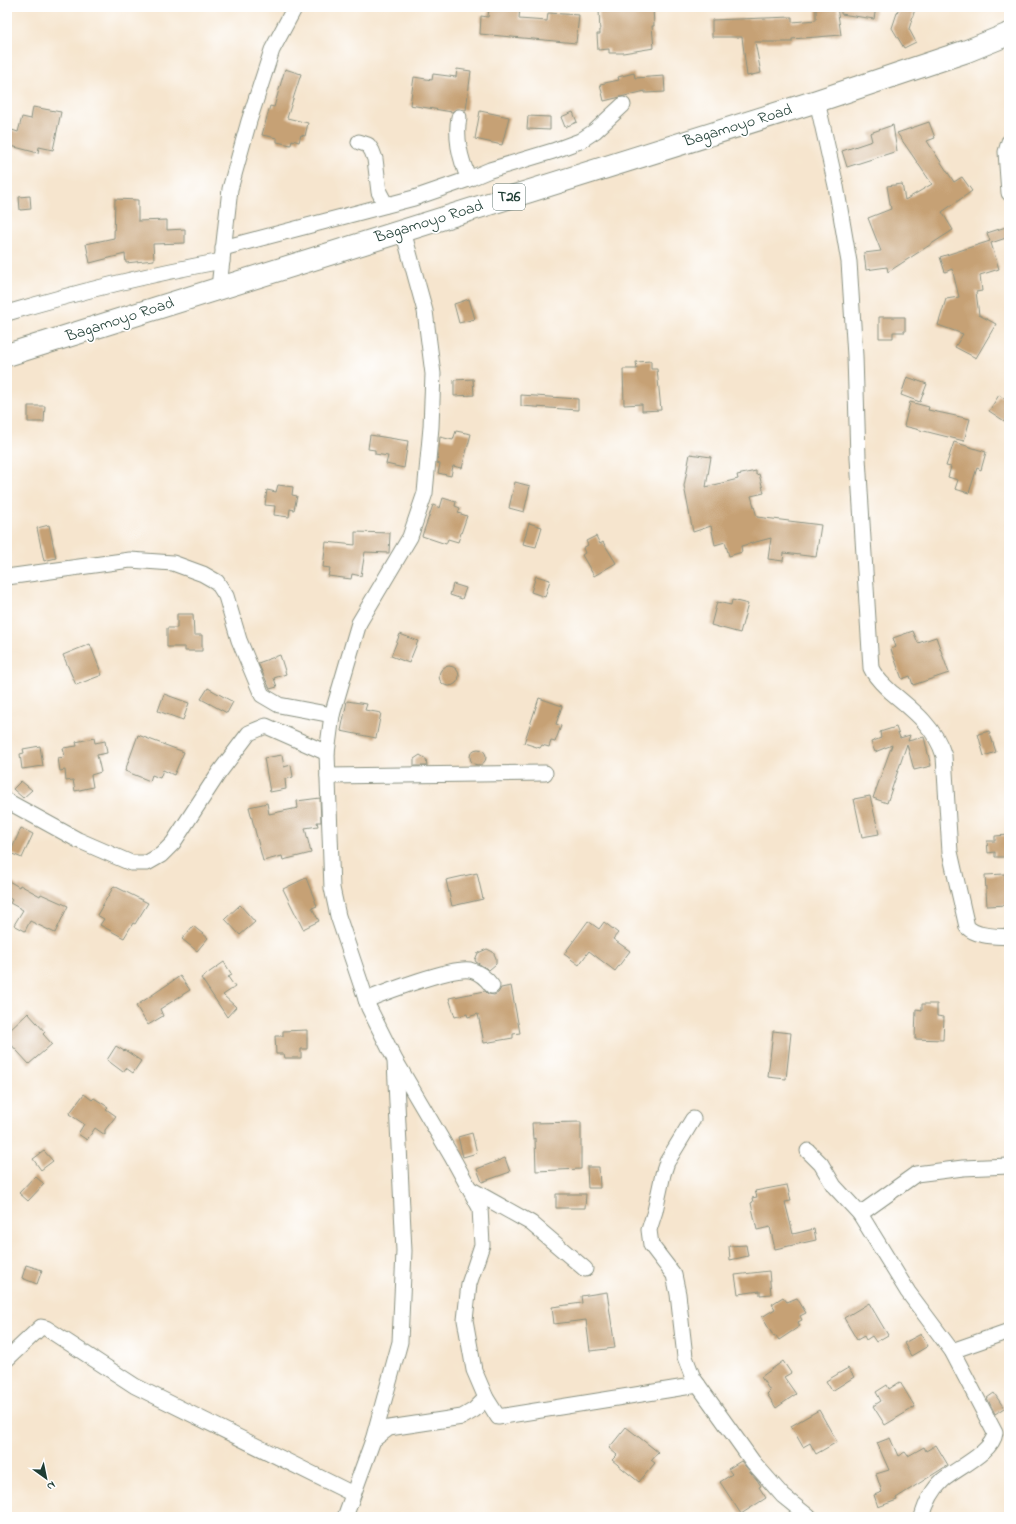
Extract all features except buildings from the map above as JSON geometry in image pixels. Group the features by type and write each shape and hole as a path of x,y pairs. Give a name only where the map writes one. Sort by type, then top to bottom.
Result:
{"highway":[{"name":"Bagamoyo Road","path":"7,355 219,287 817,101 967,51 1009,34"}],"street":[{"path":"219,287 230,189 249,121 272,50 295,7"},
{"path":"817,101 836,186 849,262 855,356 858,458 872,668 879,681 920,716 940,742 944,756 950,852 967,927 971,932 979,934 1009,937"},
{"path":"7,313 172,270 386,205 414,198 490,170 553,151 580,141 596,131 623,105"},
{"path":"458,117 456,135 461,158 469,179"},
{"path":"359,142 368,145 376,159 379,192 386,205"},
{"path":"1009,142 1006,152 1009,193"},
{"path":"403,230 425,311 433,374 431,427 425,493 410,537 359,623 332,715 327,753 332,888 338,916 366,1000 395,1060 480,1208 482,1245 469,1284 465,1320 474,1370 486,1398 498,1417 698,1385"},
{"path":"7,577 130,560 173,563 203,574 217,582 226,596 239,640 262,695 279,705 332,715"},
{"path":"7,801 78,840 131,864 147,864 161,855 173,843 218,774 249,733 266,726 327,753"},
{"path":"328,776 545,773"},
{"path":"366,1000 387,991 457,971 474,971 481,975 492,986"},
{"path":"345,1517 352,1494 373,1440 400,1342 404,1251 395,1060"},
{"path":"693,1119 667,1162 649,1230 651,1245 674,1275 679,1301 685,1357 698,1385 753,1462 783,1496 809,1517"},
{"path":"808,1151 821,1164 834,1186 860,1214 908,1292 952,1351 995,1434 995,1438 991,1445 943,1480 933,1492 925,1506 922,1517"},
{"path":"860,1214 916,1174 963,1168 1009,1166"},
{"path":"470,1189 531,1223 585,1269"},
{"path":"7,1359 35,1331 41,1327 46,1328 135,1386 352,1494"},
{"path":"952,1351 1009,1331"},
{"path":"373,1440 389,1428 462,1417 474,1410 486,1398"}]}
